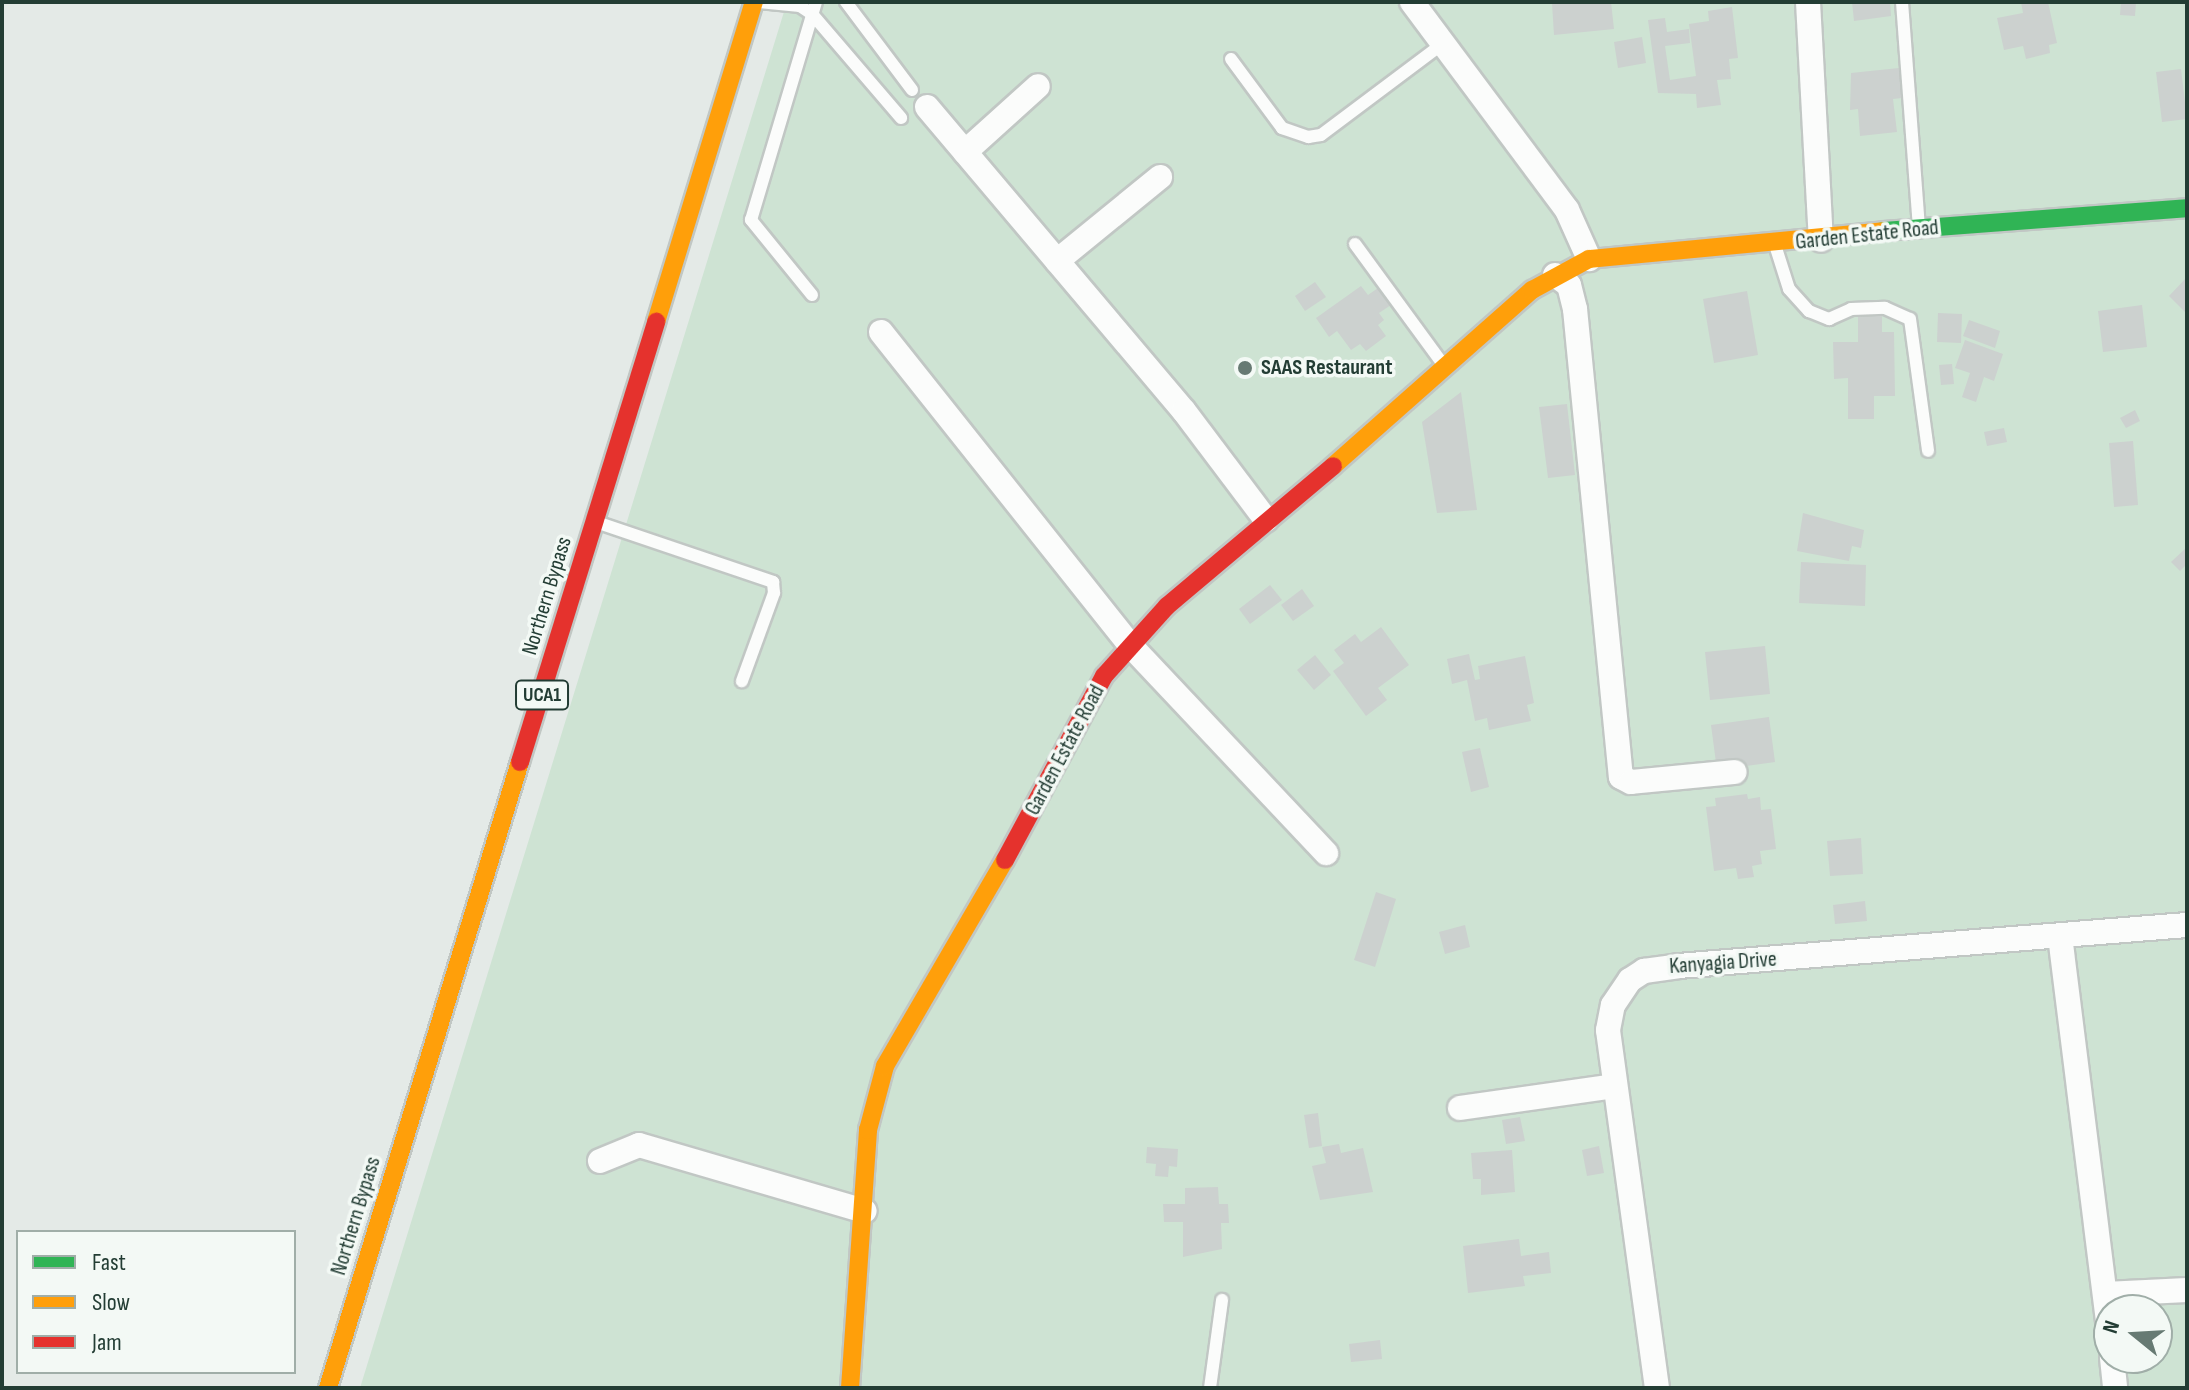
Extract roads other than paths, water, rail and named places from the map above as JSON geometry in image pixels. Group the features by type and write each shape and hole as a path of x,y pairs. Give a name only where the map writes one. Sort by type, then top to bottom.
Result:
{"street":[{"name":"Northern Bypass","path":"328,1388 757,2"},
{"path":"1412,2 1441,45 1567,210 1589,259"},
{"path":"1808,2 1821,240"},
{"path":"965,152 1038,86"},
{"path":"920,99 1184,411 1266,520"},
{"path":"1057,261 1160,177"},
{"name":"Garden Estate Road","path":"850,1388 865,1211 868,1130 885,1066 1020,835 1090,701 1130,645 1266,520 1447,370 1505,312 1555,275 1589,259 1650,256 1773,239 1777,245 1920,229 2187,208"},
{"path":"1555,275 1569,285 1575,309 1621,777 1631,782 1735,772"},
{"path":"881,332 1130,645 1326,853"},
{"name":"Kanyagia Drive","path":"1657,1388 1608,1030 1613,1005 1630,980 1644,971 2187,925"},
{"path":"2060,936 2105,1294 2187,1290"},
{"path":"1460,1108 1614,1086"},
{"path":"600,1161 639,1145 865,1211"}],"lane":[{"path":"757,2 814,8 901,118"},
{"path":"846,2 920,99"},
{"path":"1902,2 1920,229"},
{"path":"812,295 751,220 814,8"},
{"path":"1231,59 1282,128 1308,137 1321,135 1441,45"},
{"path":"1773,239 1789,289 1809,311 1829,319 1851,309 1885,308 1910,319 1928,451"},
{"path":"1355,244 1447,370"},
{"path":"596,522 773,582 774,593 742,681"},
{"path":"1210,1388 1222,1300"}],"place":[{"name":"SAAS Restaurant","path":"1245,368"}]}
